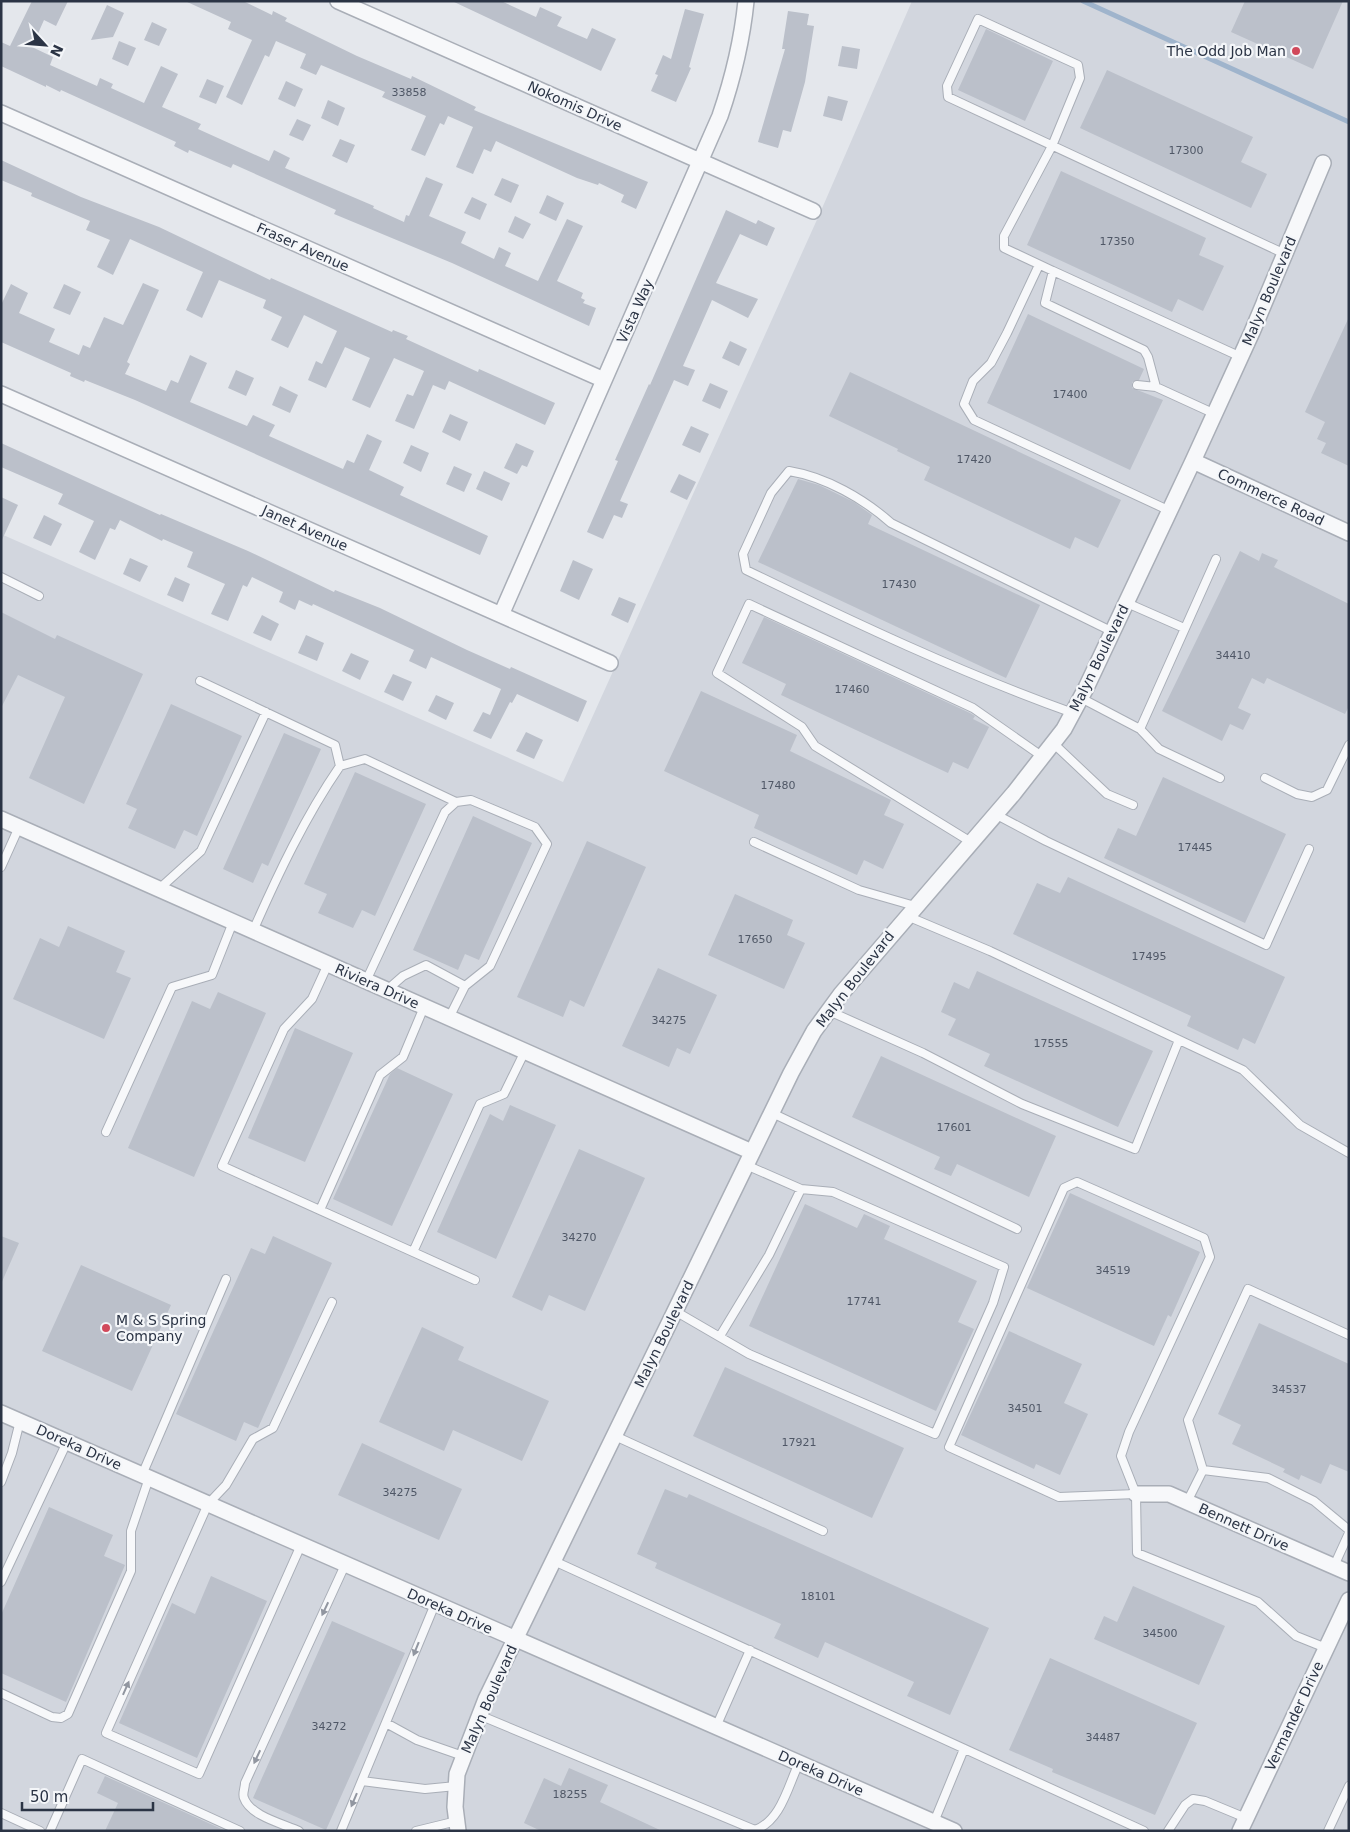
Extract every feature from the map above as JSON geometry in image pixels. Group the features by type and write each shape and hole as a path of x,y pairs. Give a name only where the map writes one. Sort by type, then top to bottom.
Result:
{"street":[{"name":"Nokomis Drive","path":"338,1 813,211"},
{"name":"Vista Way","path":"501,615 720,116 734,74 743,31 746,1"},
{"name":"Fraser Avenue","path":"1,113 604,380"},
{"name":"Malyn Boulevard","path":"457,1826 457,1774 479,1715 749,1159 814,1031 911,911 1043,757 1081,698 1241,357 1324,163"},
{"name":"Janet Avenue","path":"1,394 610,663"},
{"name":"Commerce Road","path":"1193,462 1349,533"},
{"name":"Riviera Drive","path":"1,819 525,1051 749,1159"},
{"name":"Doreka Drive","path":"1,1413 954,1831"},
{"name":"Bennett Drive","path":"1136,1494 1169,1494 1349,1573"},
{"name":"Vermander Drive","path":"1243,1825 1349,1600"}],"lane":[{"path":"1241,357 1004,248 1004,236 1052,146 1080,78 1078,65 978,19 947,86 948,97 1052,146 1285,254"},
{"path":"1039,265 991,363 973,381 964,404 974,420 1170,510"},
{"path":"1053,271 1045,303 1144,350 1148,357 1156,387"},
{"path":"1007,333 1016,337"},
{"path":"1137,385 1156,387 1215,414"},
{"path":"1072,713 1012,691 832,612 746,570 743,554 771,493 789,471 809,474 873,507 891,523 1112,632"},
{"path":"1140,729 1216,559"},
{"path":"1,578 39,596"},
{"path":"1127,603 1184,628"},
{"path":"971,842 815,746 802,727 717,673 749,604 974,708 1043,757"},
{"path":"200,681 335,745 340,766"},
{"path":"1081,698 1140,729 1159,749 1220,778"},
{"path":"160,890 201,851 266,712"},
{"path":"1053,743 1107,794 1133,805"},
{"path":"1265,778 1297,794 1312,797 1327,790 1349,745"},
{"path":"253,931 278,874 322,793 340,766 365,759 456,802 472,800 536,827 547,844 490,966 465,986 449,1018"},
{"path":"366,981 445,812 456,802"},
{"path":"996,814 1046,841 1266,945 1309,849"},
{"path":"1,868 19,827"},
{"path":"754,842 859,890 911,911 990,951 1243,1070 1300,1125 1349,1153"},
{"path":"106,1132 172,987 212,975 233,922"},
{"path":"328,964 312,998 284,1029 222,1166 475,1280"},
{"path":"387,990 403,976 426,965 465,986"},
{"path":"320,1210 380,1075 403,1057 424,1007"},
{"path":"829,1011 923,1053 1022,1104 1135,1149 1180,1040"},
{"path":"413,1252 480,1104 504,1094 525,1051"},
{"path":"772,1113 1017,1229"},
{"path":"675,1311 749,1354 935,1434 993,1304 1004,1267 833,1192 801,1189 749,1159"},
{"path":"1136,1494 1059,1497 949,1447 1064,1188 1077,1182 1204,1238 1210,1257 1129,1432 1121,1456 1136,1494 1137,1553 1258,1602 1296,1636 1326,1648"},
{"path":"720,1336 769,1255 801,1189"},
{"path":"1,1692 52,1717 61,1718 68,1714 131,1570 131,1531 146,1476 226,1279"},
{"path":"1187,1502 1203,1470 1188,1420 1248,1289 1349,1335"},
{"path":"301,1545 199,1774 106,1733 208,1504 226,1485 253,1439 273,1428 332,1302"},
{"path":"1,1482 12,1453 20,1421"},
{"path":"614,1436 824,1531"},
{"path":"1,1582 67,1442"},
{"path":"1203,1470 1268,1478 1314,1501 1349,1532 1334,1566"},
{"path":"554,1561 1144,1831"},
{"path":"299,1831 248,1806 243,1796 246,1783 345,1565"},
{"path":"341,1831 435,1604"},
{"path":"716,1727 750,1650"},
{"path":"479,1715 755,1830 766,1826 775,1818 799,1763"},
{"path":"386,1723 417,1740 463,1756"},
{"path":"934,1822 964,1748"},
{"path":"50,1831 82,1759 240,1831"},
{"path":"362,1780 425,1790 456,1786"},
{"path":"1328,1831 1349,1786"},
{"path":"1168,1831 1185,1805 1193,1799 1205,1801 1243,1825"},
{"path":"1,1813 40,1831"},
{"path":"416,1831 457,1826"}],"shaded area":[{"path":"912,1 1349,1 1349,1831 1,1831 1,534 563,782 820,213"}],"building":[{"path":"32,1 68,1 56,26 44,20 32,47 53,57 50,65 97,86 100,78 113,84 111,88 144,103 161,66 178,74 162,107 201,124 198,129 269,161 274,150 290,158 285,168 374,206 373,208 404,222 406,215 409,216 426,177 443,184 429,216 466,232 461,243 494,259 499,247 511,253 505,266 538,281 567,219 583,226 557,281 583,293 581,298 585,300 583,303 596,308 589,326 452,263 334,214 336,210 233,164 231,168 189,150 188,153 174,146 176,142 61,90 60,92 46,85 46,87 1,66 1,42 10,46"},
{"path":"185,1 243,1 272,15 273,11 287,18 285,21 357,56 411,79 412,76 476,107 474,110 648,182 636,209 621,202 624,195 599,183 598,185 577,178 496,141 491,152 484,149 473,174 456,167 473,127 448,116 444,125 440,123 425,156 411,150 426,116 382,97 385,92 321,65 316,75 300,68 306,54 276,41 269,57 265,55 242,105 226,97 252,40 228,29 231,22"},
{"path":"452,1 501,1 536,17 540,7 562,17 557,26 587,39 592,28 616,39 601,71"},
{"name":"The Odd Job Man","path":"1245,1 1343,1 1313,69 1231,32"},
{"path":"107,5 124,13 113,37 91,40"},
{"path":"685,9 704,14 689,67 691,68 676,102 651,91 658,75 655,74 663,55 671,59"},
{"path":"788,11 809,14 807,25 814,26 805,82 791,132 783,130 778,148 758,142 785,49 782,49"},
{"path":"152,22 167,29 159,46 144,40"},
{"path":"986,29 1053,61 1025,121 958,90"},
{"path":"119,41 136,48 128,66 112,59"},
{"path":"842,46 860,49 857,69 838,66"},
{"path":"1107,70 1253,137 1241,162 1267,174 1251,208 1080,128"},
{"path":"207,79 224,86 216,104 199,97"},
{"path":"286,81 303,89 295,107 278,99"},
{"path":"828,96 848,101 842,121 823,116"},
{"path":"328,100 345,108 338,126 321,118"},
{"path":"297,119 311,125 303,141 289,135"},
{"path":"340,139 355,145 347,163 332,156"},
{"path":"1,160 81,197 159,227 270,280 271,278 392,332 393,330 408,336 406,339 478,372 479,369 555,403 545,425 449,381 445,390 433,385 414,429 395,421 407,394 413,396 424,371 394,358 370,408 352,400 370,358 345,347 326,388 308,380 316,361 322,364 337,331 304,315 288,348 271,340 282,317 263,308 266,300 219,280 202,318 186,310 203,272 130,239 113,275 97,267 110,240 86,230 90,221 31,196 32,193 1,180"},
{"path":"1061,171 1206,238 1199,255 1224,266 1203,311 1178,299 1172,312 1027,245"},
{"path":"502,178 519,185 511,203 494,195"},
{"path":"547,195 564,203 556,221 539,213"},
{"path":"472,197 487,204 480,220 464,213"},
{"path":"726,210 756,224 758,220 775,228 767,246 740,234 716,283 758,299 748,318 712,300 683,366 695,370 688,386 674,380 620,501 628,504 622,518 614,515 603,539 587,532 618,461 615,460 650,385"},
{"path":"515,216 531,224 523,239 508,232"},
{"path":"143,283 159,290 127,362 130,364 125,374 166,391 171,380 178,383 190,355 207,363 190,402 247,426 253,415 275,425 269,436 343,469 347,460 354,463 367,434 382,441 369,470 404,487 400,495 488,536 480,555 135,400 70,376 71,373 1,342 1,305 11,284 28,293 19,313 55,329 49,342 79,355 83,345 90,348 104,317 123,325"},
{"path":"64,284 81,292 70,315 53,308"},
{"path":"1028,314 1144,369 1139,380 1132,382 1132,388 1163,400 1130,470 987,403"},
{"path":"1349,317 1349,466 1321,453 1326,443 1317,439 1325,422 1305,412"},
{"path":"730,341 747,349 739,366 722,358"},
{"path":"236,370 254,378 246,396 228,388"},
{"path":"850,372 1121,500 1098,548 1075,537 1070,549 924,480 930,467 897,451 898,449 829,416"},
{"path":"710,383 728,391 720,409 702,401"},
{"path":"280,386 298,395 290,413 272,405"},
{"path":"450,414 468,422 460,441 442,432"},
{"path":"691,426 709,434 700,453 682,445"},
{"path":"1,443 160,515 248,551 334,592 335,590 380,608 467,650 510,669 511,667 587,701 578,722 517,694 512,703 510,702 491,739 473,731 483,712 490,715 501,689 431,657 426,669 409,661 414,650 313,604 312,606 299,600 295,610 279,602 283,592 252,577 247,587 243,585 228,621 211,614 225,584 187,567 193,552 163,539 162,541 120,520 115,530 110,528 95,560 79,552 94,521 58,504 63,494 1,467"},
{"path":"516,443 534,451 527,467 522,465 517,474 504,468"},
{"path":"411,445 429,453 421,472 403,463"},
{"path":"454,466 472,474 464,492 446,484"},
{"path":"484,471 510,483 502,501 476,489"},
{"path":"679,474 696,482 687,500 670,492"},
{"path":"798,479 819,485 854,502 872,515 868,524 1040,605 1006,678 758,562"},
{"path":"1,497 18,505 1,542"},
{"path":"44,515 62,524 51,546 33,538"},
{"path":"1240,551 1259,561 1262,553 1278,560 1274,567 1349,604 1349,706 1345,714 1267,678 1264,684 1252,678 1238,708 1251,714 1243,730 1230,724 1222,741 1162,711"},
{"path":"130,558 148,566 140,582 123,574"},
{"path":"573,560 593,569 579,600 560,591"},
{"path":"175,577 190,584 183,602 167,595"},
{"path":"619,597 636,604 628,623 611,615"},
{"path":"1,612 55,639 57,635 143,674 84,804 29,778 65,697 18,675 1,708"},
{"path":"262,615 279,624 271,641 253,633"},
{"path":"764,617 975,716 973,719 989,727 968,769 953,762 948,773 781,695 786,684 742,663"},
{"path":"306,635 324,643 317,661 298,653"},
{"path":"351,653 369,661 360,680 342,671"},
{"path":"393,674 412,682 403,701 384,692"},
{"path":"701,691 797,735 790,751 891,800 884,815 904,824 883,869 864,860 857,875 754,828 759,815 664,771"},
{"path":"436,695 454,703 446,720 428,711"},
{"path":"171,704 242,736 197,836 184,830 175,849 128,828 137,809 126,804"},
{"path":"526,732 543,740 534,759 516,751"},
{"path":"284,733 321,749 268,866 262,863 253,883 223,869"},
{"path":"355,772 426,804 375,916 362,910 353,928 318,913 327,894 304,884"},
{"path":"1163,777 1286,834 1245,923 1104,858 1118,828 1136,836"},
{"path":"473,816 532,843 479,960 465,954 458,970 413,950"},
{"path":"587,841 646,867 584,1007 570,1000 563,1017 517,997"},
{"path":"1068,877 1285,977 1255,1044 1243,1038 1238,1050 1187,1026 1191,1016 1013,934 1037,883 1060,893"},
{"path":"735,894 793,920 787,935 805,943 784,989 708,955"},
{"path":"68,926 125,951 116,972 131,978 104,1039 13,999 40,938 59,947"},
{"path":"658,968 717,995 690,1054 677,1048 669,1067 622,1046"},
{"path":"977,971 1153,1051 1118,1127 984,1066 990,1054 948,1035 956,1019 941,1012 954,982 969,989"},
{"path":"218,992 266,1013 194,1177 128,1148 192,1001 210,1009"},
{"path":"295,1028 353,1053 305,1162 248,1138"},
{"path":"881,1056 1056,1136 1029,1197 957,1164 951,1176 934,1169 940,1157 852,1117"},
{"path":"397,1068 453,1094 392,1226 333,1199 390,1074"},
{"path":"510,1105 556,1125 496,1259 437,1232 490,1114 503,1121"},
{"path":"579,1149 645,1178 585,1311 549,1295 542,1311 512,1297"},
{"path":"1070,1193 1200,1252 1171,1317 1168,1315 1154,1346 1027,1288"},
{"path":"805,1204 857,1228 864,1214 890,1226 884,1239 977,1281 958,1322 974,1329 936,1411 749,1326"},
{"path":"1,1236 19,1243 1,1284"},
{"path":"273,1236 332,1263 258,1428 244,1422 236,1441 176,1414 251,1248 265,1254"},
{"name":"M & S Spring Company","path":"81,1265 171,1305 132,1391 42,1351"},
{"path":"1259,1323 1349,1364 1349,1472 1330,1464 1321,1484 1301,1475 1299,1480 1283,1472 1285,1469 1232,1444 1241,1425 1218,1414"},
{"path":"422,1327 464,1347 458,1360 549,1401 522,1461 453,1430 444,1451 379,1422"},
{"path":"1009,1331 1082,1364 1064,1403 1088,1414 1060,1475 1036,1464 1034,1469 961,1435"},
{"path":"725,1367 904,1448 872,1518 693,1436"},
{"path":"362,1443 462,1489 439,1540 338,1495"},
{"path":"665,1489 687,1498 689,1494 989,1628 950,1715 907,1696 914,1682 825,1642 818,1658 774,1638 781,1624 655,1568 657,1563 637,1554"},
{"path":"49,1507 113,1535 104,1556 125,1565 66,1702 1,1673 1,1615"},
{"path":"211,1576 267,1601 197,1758 119,1723 172,1603 195,1614"},
{"path":"1133,1586 1225,1626 1199,1685 1094,1639 1104,1616 1117,1622"},
{"path":"332,1621 405,1653 326,1830 253,1798"},
{"path":"1050,1658 1197,1723 1155,1815 1052,1772 1053,1769 1009,1750"},
{"path":"569,1768 608,1785 600,1802 662,1831 541,1831 524,1823 544,1778 561,1786"},
{"path":"105,1776 226,1831 105,1831 118,1803 97,1793"}],"waterway":[{"path":"1083,1 1349,122"}],"place":[{"name":"The Odd Job Man","path":"1296,51"},
{"name":"M & S Spring Company","path":"106,1328"}]}
